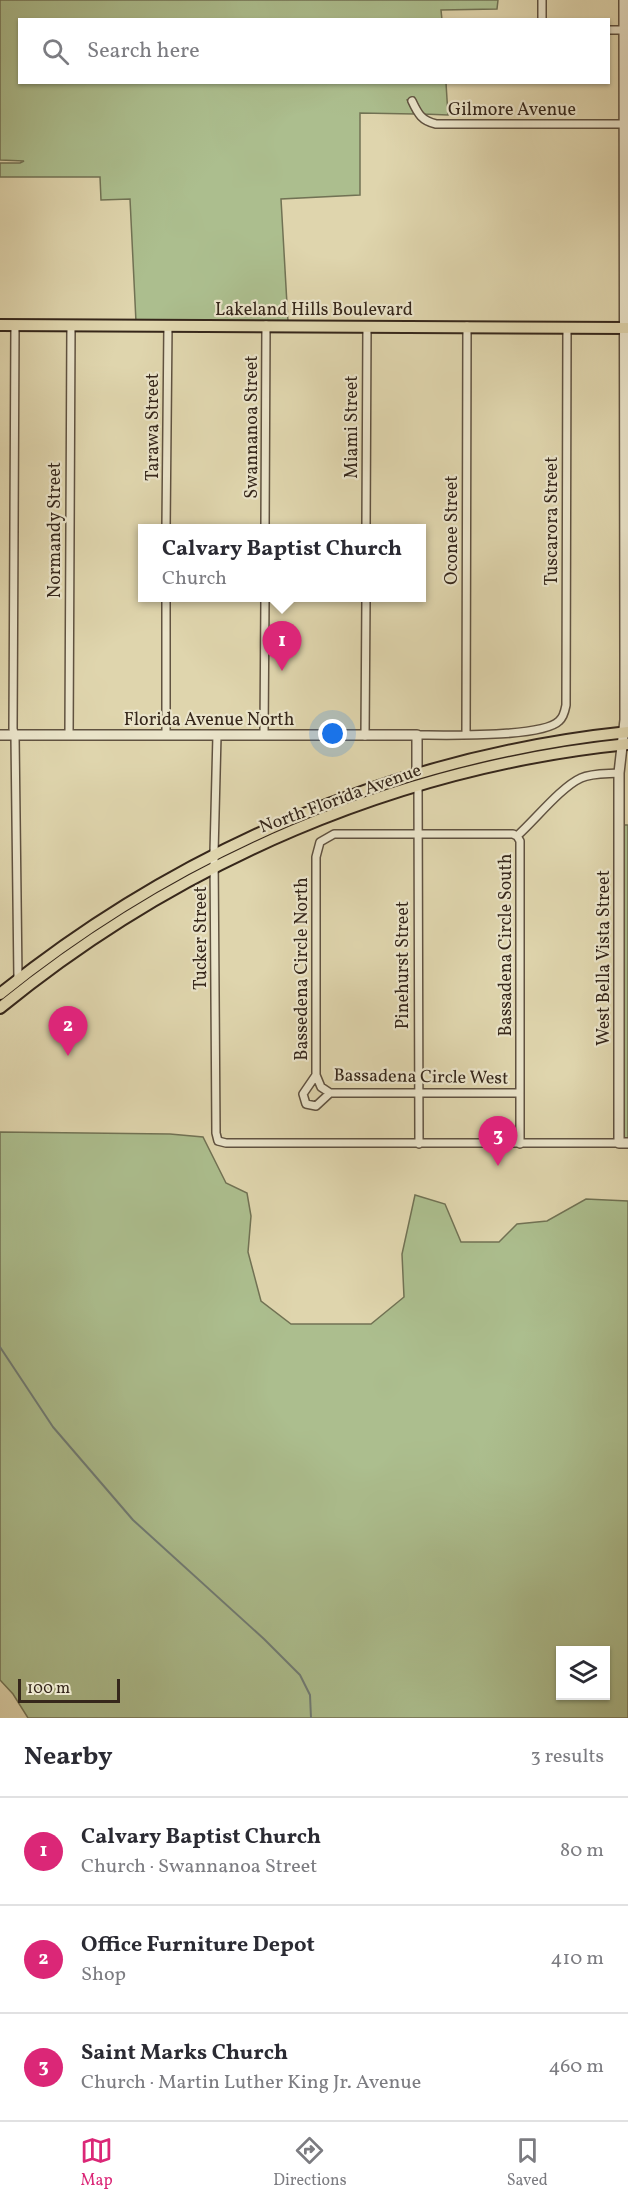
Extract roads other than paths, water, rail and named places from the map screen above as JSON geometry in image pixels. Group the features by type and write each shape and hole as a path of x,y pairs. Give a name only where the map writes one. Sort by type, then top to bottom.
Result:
{"main road":[{"name":"Lakeland Hills Boulevard","path":"0,325 627,328"},
{"name":"North Florida Avenue","path":"0,994 114,910 214,853 315,808 417,773 518,748 625,732"},
{"name":"North Florida Avenue","path":"0,1008 87,942 161,896 251,848 318,819 385,795 474,770 517,760 624,744"},
{"path":"0,1002 55,958 57,950"}],"street":[{"path":"542,0 542,18"},
{"name":"West Bella Vista Street","path":"624,0 627,328 625,732 619,773 624,1143"},
{"path":"610,30 624,30"},
{"name":"Gilmore Avenue","path":"412,101 420,117 426,122 436,124 626,124"},
{"path":"15,325 13,729 15,736 18,979"},
{"name":"Tarawa Street","path":"166,524 168,325"},
{"name":"Swannanoa Street","path":"265,524 266,325"},
{"name":"Normandy Street","path":"69,735 71,326"},
{"name":"Miami Street","path":"366,524 367,326"},
{"name":"Oconee Street","path":"465,735 466,326"},
{"name":"Tuscarora Street","path":"465,735 500,734 549,726 558,722 564,715 566,705 567,327"},
{"path":"166,602 166,735"},
{"path":"264,735 265,602"},
{"path":"365,736 366,602"},
{"name":"Florida Avenue North","path":"0,735 417,735"},
{"name":"Tucker Street","path":"217,735 214,867 218,1141 226,1143 419,1144"},
{"path":"417,735 417,773"},
{"name":"North Florida Avenue","path":"417,735 465,735"},
{"name":"Bassadena Circle South","path":"520,1143 520,841 518,836 576,781 597,774 619,773"},
{"name":"Pinehurst Street","path":"418,786 419,1144"},
{"name":"Bassedena Circle North","path":"321,1087 316,1075 316,850 323,839 334,834 418,834"},
{"path":"418,834 513,834 518,836"},
{"path":"316,1075 303,1094 306,1104 316,1107 330,1093"},
{"name":"Bassadena Circle West","path":"321,1087 330,1093 520,1092"},
{"path":"419,1144 624,1143"}],"waterway":[{"path":"0,1347 53,1427 133,1520 264,1639 300,1675 310,1695 311,1718"}],"place":[{"name":"Calvary Baptist Church","path":"282,671"},
{"name":"Office Furniture Depot","path":"68,1056"},
{"name":"Saint Marks Church","path":"498,1166"}]}
